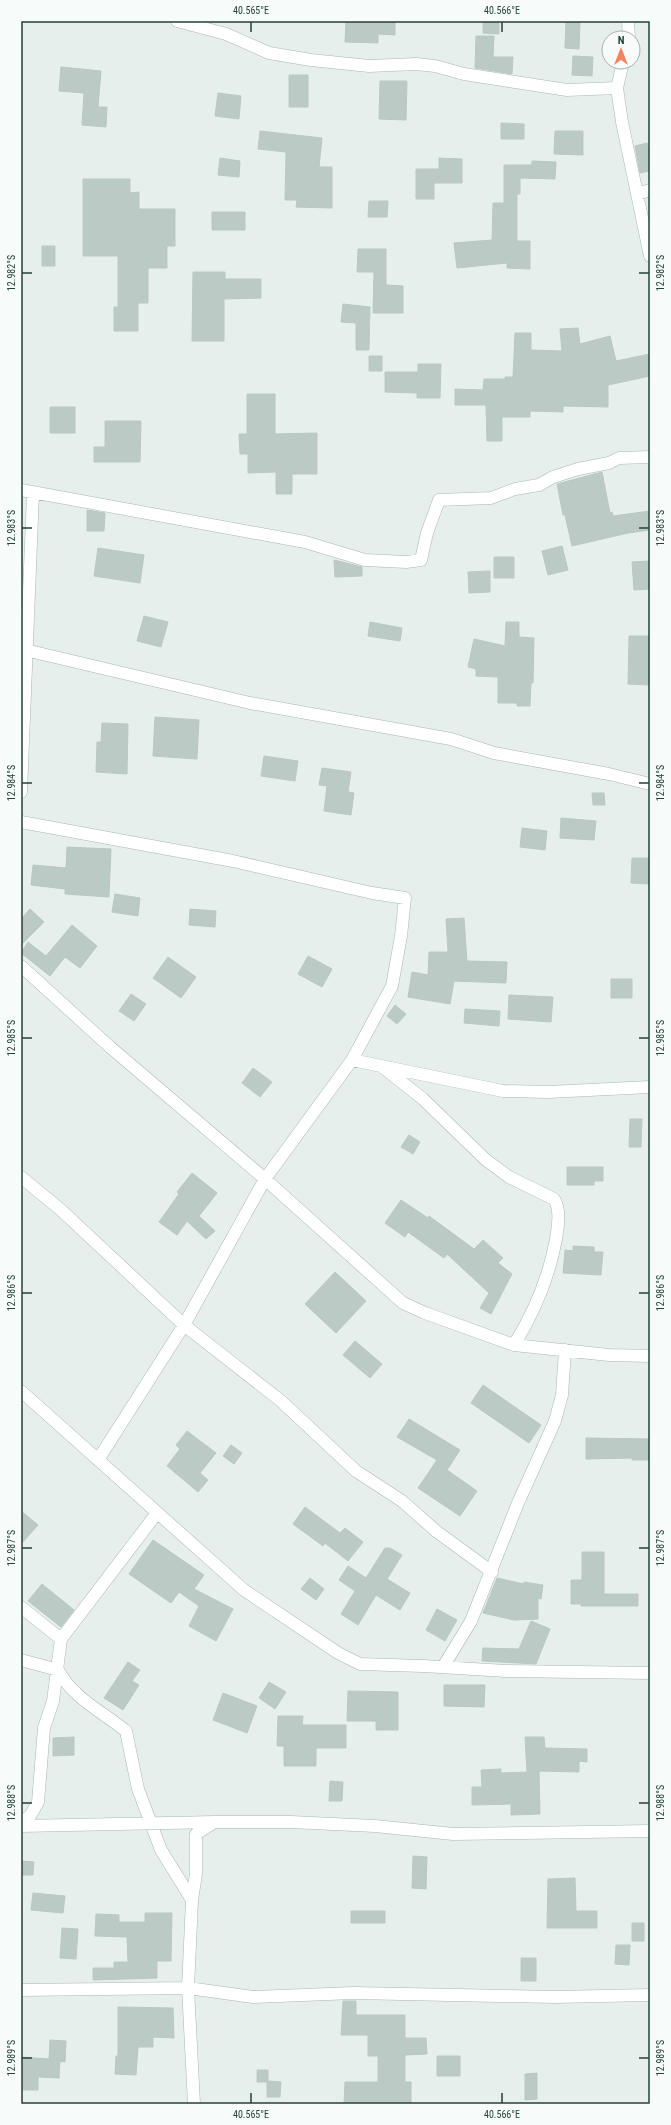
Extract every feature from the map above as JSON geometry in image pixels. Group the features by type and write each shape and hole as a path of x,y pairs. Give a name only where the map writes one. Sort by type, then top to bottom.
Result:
{"street":[{"path":"177,21 226,34 269,53 311,60 369,66 422,65 471,76 567,90 617,88"},
{"path":"622,70 617,88 622,122 650,256"},
{"path":"637,194 650,190"},
{"path":"21,792 27,491 305,542 365,560 406,562 421,560 427,533 439,500 490,498 515,489 539,485 552,477 578,469 609,463 619,458 650,457"},
{"path":"24,650 250,703 437,736 494,753 609,774 650,784"},
{"path":"21,822 233,861 342,887 405,898 401,936 392,986 352,1060 265,1179 184,1325 98,1460"},
{"path":"21,966 110,1047 265,1179 404,1302 425,1314 514,1345 650,1356"},
{"path":"352,1060 503,1091 548,1092 650,1087"},
{"path":"381,1066 424,1099 486,1160 509,1177 554,1199 558,1205 558,1227 548,1275 528,1322 514,1345"},
{"path":"21,1177 61,1210 184,1325 281,1401 356,1471 402,1501 436,1531 492,1572"},
{"path":"443,1667 471,1621 492,1572 518,1503 555,1421 562,1395 565,1350"},
{"path":"21,1391 244,1590 344,1656 360,1664 506,1671 650,1673"},
{"path":"21,1822 30,1816 38,1802 44,1728 52,1701 58,1670 61,1639 157,1513"},
{"path":"21,1607 61,1639"},
{"path":"21,1660 58,1670 64,1682 83,1701 126,1731 138,1789 161,1850 192,1900"},
{"path":"194,2104 188,1988 192,1900 196,1874 196,1834 216,1822"},
{"path":"21,1826 291,1822 375,1826 453,1834 650,1831"},
{"path":"21,1990 188,1988 253,1997 353,1993 554,1997 650,1994"}],"building":[{"path":"346,21 395,21 395,35 378,34 378,43 345,42"},
{"path":"483,21 499,21 499,34 483,33"},
{"path":"566,21 580,22 579,49 565,48"},
{"path":"476,36 494,36 493,57 513,57 512,74 475,68"},
{"path":"573,56 593,57 592,76 572,75"},
{"path":"61,67 101,71 98,107 107,107 106,127 82,125 84,93 59,91"},
{"path":"289,75 308,75 308,107 289,107"},
{"path":"380,81 407,81 406,120 379,119"},
{"path":"218,93 241,96 239,119 215,116"},
{"path":"501,123 524,124 524,139 501,139"},
{"path":"260,131 322,138 319,167 332,167 332,208 296,207 297,200 285,200 286,152 258,149"},
{"path":"555,131 583,131 583,155 554,154"},
{"path":"647,143 650,156 650,171 640,173 635,146"},
{"path":"220,158 240,161 239,177 218,175"},
{"path":"439,158 462,159 462,183 434,183 434,199 416,199 416,169 439,169"},
{"path":"532,161 556,162 555,179 520,178 520,194 517,194 517,241 530,241 530,269 507,268 507,263 457,268 454,243 492,240 493,203 504,203 504,165 532,165"},
{"path":"83,179 130,179 130,193 139,192 139,209 175,209 175,246 167,246 167,268 148,268 148,303 138,303 138,331 114,331 114,307 118,307 118,256 83,256"},
{"path":"369,201 388,201 387,217 368,217"},
{"path":"212,212 245,212 245,230 212,230"},
{"path":"42,246 55,246 55,266 42,266"},
{"path":"358,249 386,249 386,285 403,286 403,313 373,313 374,272 357,272"},
{"path":"193,272 225,272 225,279 261,279 261,298 224,299 224,341 192,341"},
{"path":"343,304 370,307 369,350 356,350 356,323 341,322"},
{"path":"578,328 580,344 610,336 616,361 650,354 650,376 608,385 608,407 563,406 563,412 530,411 530,417 502,417 502,441 487,441 486,405 455,405 455,389 483,390 484,379 505,379 505,377 513,377 515,333 531,333 531,350 562,351 560,329"},
{"path":"369,356 382,356 382,371 369,371"},
{"path":"418,364 441,364 440,398 417,398 417,393 385,392 385,372 418,372"},
{"path":"247,394 275,394 275,434 317,433 317,474 292,474 292,494 276,494 276,472 248,473 248,454 240,454 239,434 247,434"},
{"path":"50,407 75,407 75,433 50,433"},
{"path":"105,421 141,421 140,462 94,462 94,447 105,447"},
{"path":"602,472 610,513 612,512 613,516 650,511 650,530 628,533 572,546 565,515 563,515 557,484"},
{"path":"87,510 105,513 104,531 87,531"},
{"path":"562,546 568,570 548,575 542,551"},
{"path":"98,548 144,555 140,583 94,576"},
{"path":"494,557 514,557 514,578 494,578"},
{"path":"334,560 362,567 362,576 335,577"},
{"path":"650,561 650,589 634,590 632,562"},
{"path":"490,571 490,592 469,593 468,572"},
{"path":"144,616 168,622 161,647 137,641"},
{"path":"370,622 402,628 400,641 368,636"},
{"path":"506,622 519,622 519,637 534,638 533,683 531,683 530,706 517,706 517,703 498,703 498,677 476,676 476,669 468,667 474,639 505,646"},
{"path":"629,636 650,636 650,685 628,684"},
{"path":"155,717 199,720 197,759 153,756"},
{"path":"102,723 128,724 127,774 96,772 97,742 101,742"},
{"path":"264,756 298,761 295,781 261,776"},
{"path":"322,768 351,772 348,792 354,793 351,815 324,811 327,786 319,785"},
{"path":"592,793 604,793 605,805 593,805"},
{"path":"561,818 596,821 594,840 560,838"},
{"path":"522,828 547,831 545,850 520,847"},
{"path":"67,847 111,849 109,897 65,894 65,889 31,885 33,865 66,868"},
{"path":"632,858 650,858 650,884 631,883"},
{"path":"115,894 140,898 138,916 112,912"},
{"path":"30,909 44,922 21,945 21,919"},
{"path":"190,909 216,911 215,927 189,925"},
{"path":"464,918 467,961 507,962 506,983 454,981 450,1004 408,997 412,972 428,975 429,952 448,952 446,919"},
{"path":"72,925 97,946 80,968 65,957 50,976 21,953 28,942 46,956"},
{"path":"308,956 332,969 322,987 298,974"},
{"path":"168,957 196,977 181,998 153,978"},
{"path":"611,979 632,979 632,998 611,998"},
{"path":"131,994 146,1004 134,1021 119,1011"},
{"path":"509,995 553,997 551,1022 508,1019"},
{"path":"395,1005 406,1014 397,1024 387,1016"},
{"path":"465,1009 500,1011 499,1026 464,1023"},
{"path":"253,1068 272,1082 260,1097 242,1083"},
{"path":"630,1119 642,1119 641,1147 629,1147"},
{"path":"409,1135 420,1142 413,1154 401,1147"},
{"path":"567,1167 603,1167 603,1181 594,1181 594,1185 567,1185"},
{"path":"192,1173 217,1193 199,1216 215,1231 206,1239 187,1221 177,1235 159,1222 179,1194 177,1192"},
{"path":"401,1200 428,1218 429,1216 474,1249 483,1240 503,1258 498,1263 512,1274 491,1314 480,1308 489,1293 447,1254 444,1258 408,1232 405,1237 385,1223"},
{"path":"573,1246 594,1247 594,1252 603,1252 601,1275 563,1273 565,1250 573,1251"},
{"path":"335,1272 366,1301 336,1333 305,1304"},
{"path":"355,1341 382,1364 370,1378 343,1355"},
{"path":"483,1385 541,1425 529,1443 471,1403"},
{"path":"409,1419 460,1450 447,1470 477,1491 460,1516 418,1488 437,1460 397,1437"},
{"path":"187,1431 216,1453 200,1473 208,1480 198,1492 167,1466 180,1449 176,1445"},
{"path":"586,1438 650,1439 650,1460 632,1460 632,1458 586,1459"},
{"path":"231,1445 242,1453 234,1464 223,1456"},
{"path":"305,1507 340,1533 345,1528 363,1542 348,1561 325,1543 323,1546 293,1524"},
{"path":"21,1511 38,1525 21,1544"},
{"path":"153,1540 204,1575 194,1589 233,1609 216,1641 189,1626 199,1606 179,1592 171,1603 129,1574"},
{"path":"385,1548 390,1548 402,1555 387,1579 410,1593 400,1610 376,1595 358,1625 341,1614 355,1591 339,1580 348,1566 366,1578"},
{"path":"582,1552 604,1552 604,1594 638,1594 638,1606 581,1606 581,1604 571,1604 571,1580 582,1580"},
{"path":"310,1578 324,1589 316,1600 301,1589"},
{"path":"497,1578 524,1584 524,1582 543,1585 541,1599 538,1598 538,1619 514,1620 483,1613"},
{"path":"42,1584 74,1610 61,1627 28,1601"},
{"path":"437,1609 457,1620 445,1641 426,1630"},
{"path":"531,1621 550,1629 536,1664 482,1661 483,1648 519,1649"},
{"path":"128,1662 140,1670 132,1681 139,1685 123,1710 104,1698"},
{"path":"269,1682 286,1692 275,1709 259,1698"},
{"path":"444,1685 485,1685 484,1707 444,1706"},
{"path":"348,1691 398,1692 398,1730 376,1730 376,1721 347,1721"},
{"path":"223,1693 257,1706 247,1733 213,1720"},
{"path":"278,1716 303,1716 302,1725 346,1725 346,1748 316,1748 316,1766 284,1766 284,1746 277,1746"},
{"path":"74,1737 74,1755 53,1756 53,1738"},
{"path":"525,1737 544,1737 545,1748 587,1749 587,1762 579,1761 579,1772 539,1771 540,1814 511,1815 511,1804 472,1805 472,1787 482,1787 481,1770 501,1769 501,1773 527,1772"},
{"path":"330,1781 343,1782 342,1801 329,1801"},
{"path":"413,1856 427,1857 426,1889 412,1888"},
{"path":"22,1861 34,1862 33,1875 22,1875"},
{"path":"575,1878 576,1911 597,1911 597,1928 547,1928 548,1879"},
{"path":"33,1893 65,1896 63,1913 31,1910"},
{"path":"351,1911 385,1911 385,1923 351,1923"},
{"path":"145,1913 172,1913 171,1961 157,1961 157,1978 93,1980 93,1968 114,1968 114,1962 128,1962 127,1937 95,1936 96,1914 119,1915 119,1922 145,1922"},
{"path":"632,1923 644,1923 644,1941 632,1941"},
{"path":"62,1928 78,1929 76,1959 60,1958"},
{"path":"616,1945 630,1945 629,1965 615,1964"},
{"path":"521,1958 536,1958 536,1981 521,1981"},
{"path":"343,2001 356,2001 356,2015 405,2015 405,2038 426,2038 427,2054 405,2055 405,2082 411,2082 411,2104 344,2104 345,2082 378,2082 378,2056 368,2056 368,2035 341,2035"},
{"path":"118,2007 173,2008 174,2038 153,2037 153,2047 138,2047 136,2075 115,2074 116,2056 118,2056"},
{"path":"50,2040 66,2041 65,2062 60,2061 59,2078 38,2077 38,2090 22,2090 21,2057 49,2059"},
{"path":"437,2056 460,2056 460,2076 437,2076"},
{"path":"257,2070 268,2070 268,2081 281,2082 280,2097 267,2097 267,2082 257,2082"},
{"path":"537,2073 537,2099 525,2100 525,2074"}]}
